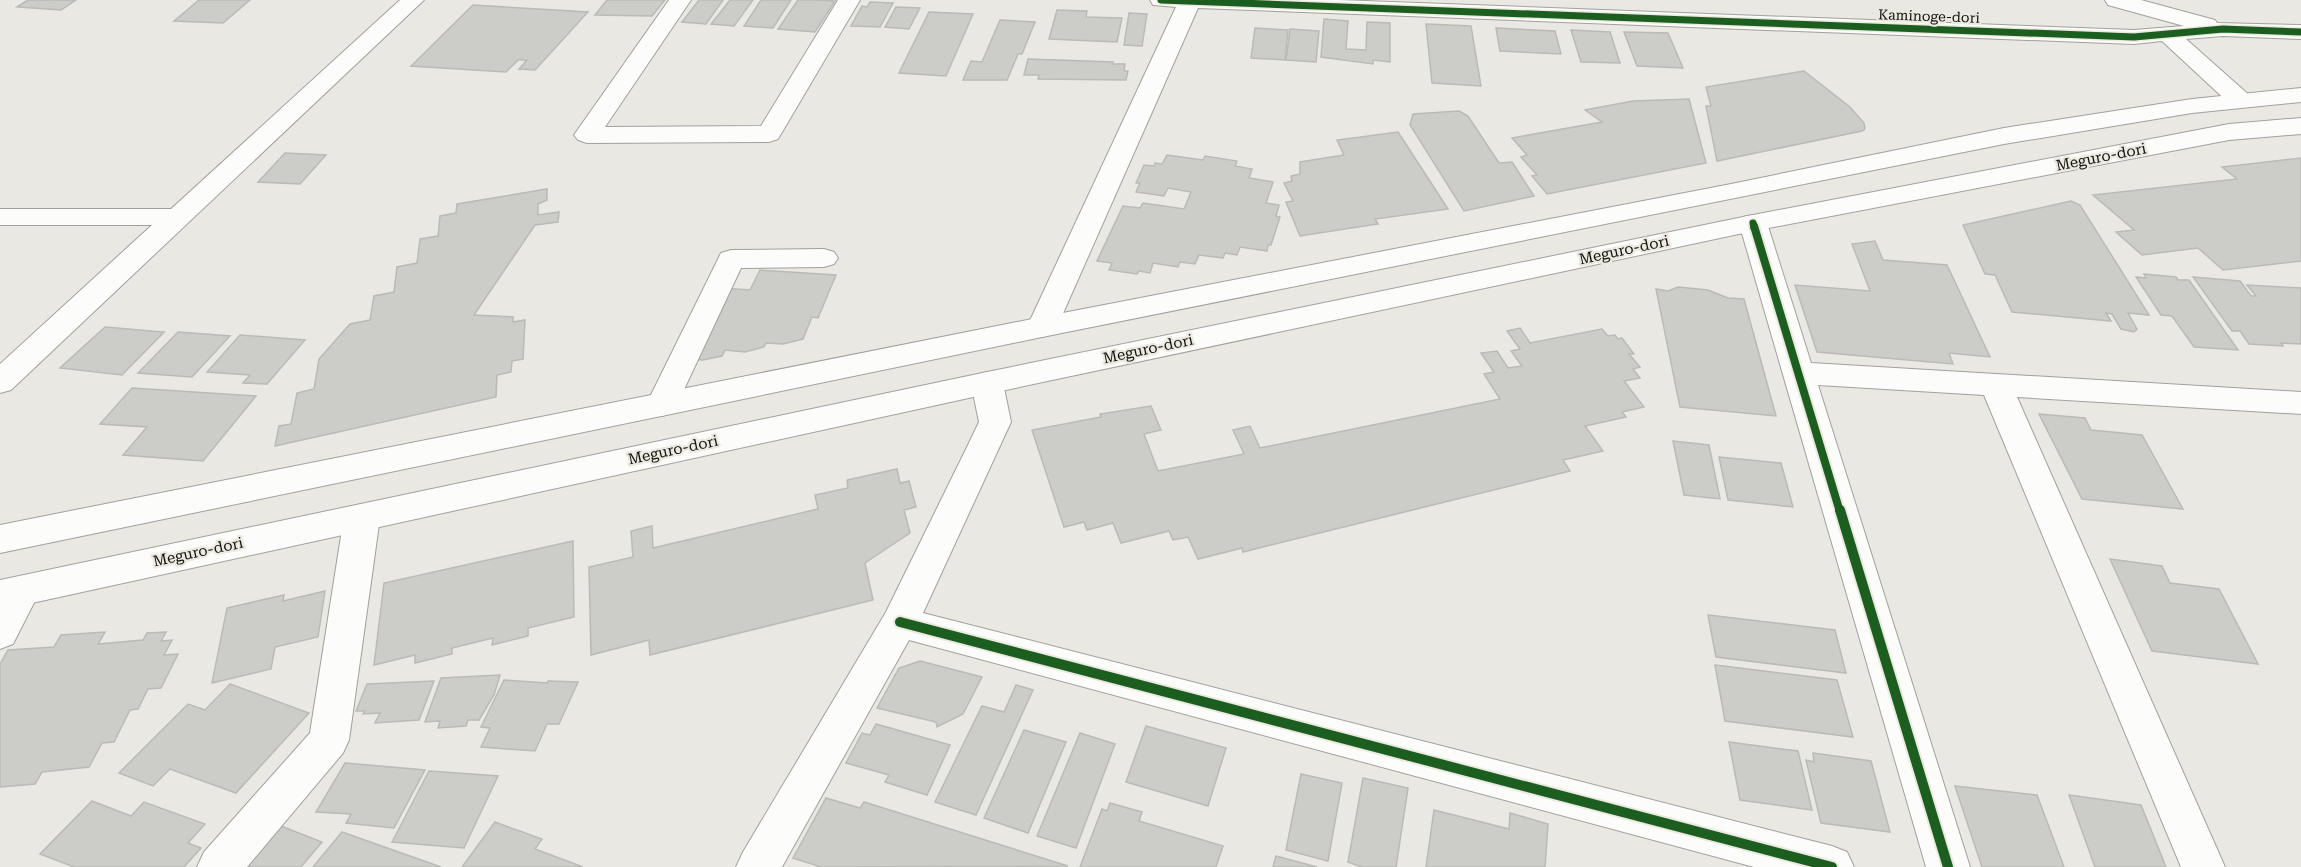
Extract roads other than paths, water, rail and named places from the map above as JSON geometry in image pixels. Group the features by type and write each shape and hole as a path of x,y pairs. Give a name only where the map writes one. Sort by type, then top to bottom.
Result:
{"street":[{"path":"0,382 412,0"},
{"path":"680,0 587,135 769,134 849,0"},
{"name":"Kaminoge-dori","path":"1161,0 2134,37 2223,29 2301,32"},
{"path":"2116,0 2223,29"},
{"path":"1042,327 1190,1"},
{"path":"2168,35 2240,100"},
{"path":"0,539 1042,327 2004,136 2240,100 2301,95"},
{"name":"Meguro-dori","path":"11,593 987,383 1753,224 2229,132 2301,126"},
{"path":"0,217 178,217"},
{"path":"1753,224 1948,867"},
{"path":"662,405 730,259 824,258"},
{"path":"1797,373 2301,403"},
{"path":"758,867 900,622 995,422 987,383"},
{"path":"1995,384 2203,867"},
{"path":"219,867 329,740 362,517"},
{"path":"0,633 11,593"},
{"path":"900,622 1832,867"}]}
